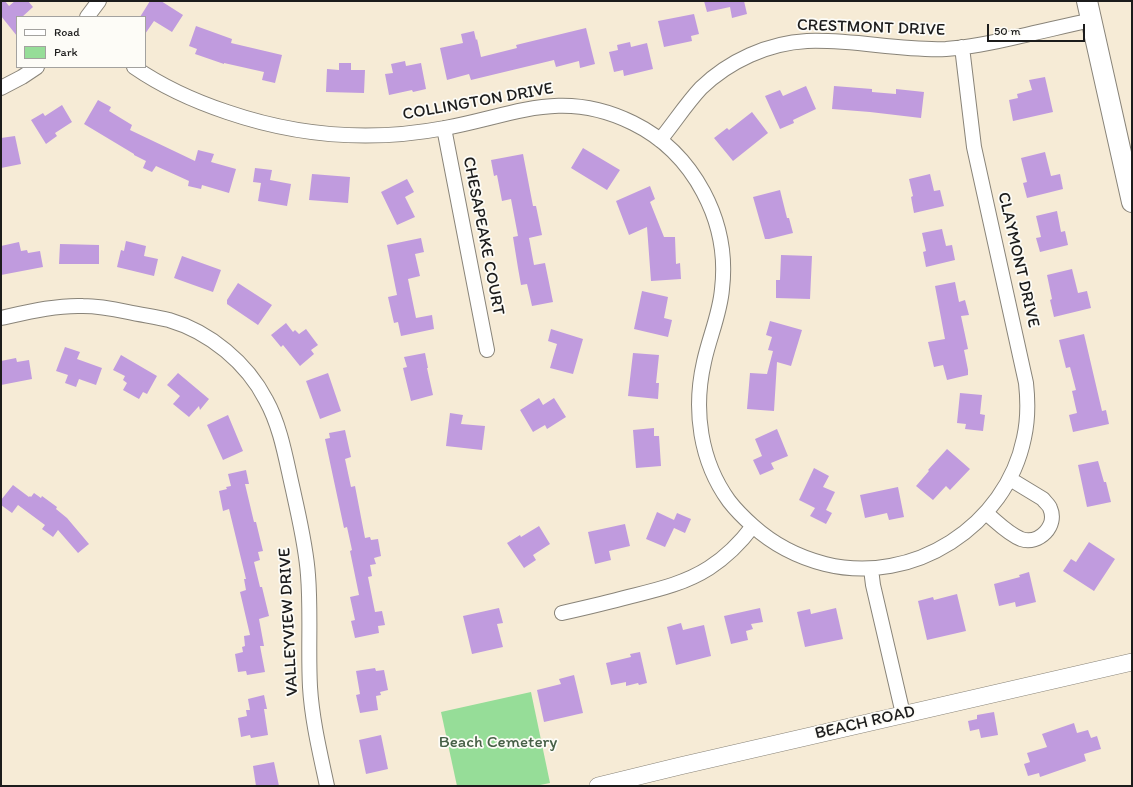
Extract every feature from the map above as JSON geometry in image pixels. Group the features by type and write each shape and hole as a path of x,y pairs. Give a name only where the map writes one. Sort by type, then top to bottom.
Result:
{"main road":[{"path":"1087,1 1132,202"}],"street":[{"path":"88,16 99,1"},
{"name":"CRESTMONT DRIVE","path":"660,140 701,89 715,76 747,56 766,49 806,41 845,42 904,48 962,48 1092,20"},
{"name":"CLAYMONT DRIVE","path":"871,569 899,565 918,560 952,543 975,524 986,513 1010,479 1019,457 1024,438 1027,417 1027,390 974,147 962,48"},
{"path":"1,88 36,68"},
{"name":"COLLINGTON DRIVE","path":"136,68 159,83 183,95 238,116 305,132 374,136 410,133 444,128 522,109 561,105 580,106 615,115 645,129 675,153 698,181 715,216 719,233 724,269 722,289 719,308 704,361 698,396 698,415 701,434 713,472 729,500 765,537 806,559 836,567 871,569"},
{"name":"CHESAPEAKE COURT","path":"444,128 487,350"},
{"name":"VALLEYVIEW DRIVE","path":"1,318 60,307 84,306 108,308 170,320 203,335 226,351 243,368 261,390 278,428 301,529 308,576 309,665 313,718 327,786"},
{"path":"986,513 1010,532 1022,539 1030,540 1037,538 1044,535 1049,528 1052,522 1052,515 1051,509 1047,503 1037,495 1010,479"},
{"path":"562,613 657,590 686,580 709,568 724,557 754,526"},
{"path":"871,569 873,585 903,714"},
{"name":"BEACH ROAD","path":"598,786 1132,662"}],"green space":[{"name":"Beach Cemetery","path":"531,692 550,783 535,786 457,786 441,712"}],"building":[{"path":"1,1 5,1 9,6 15,1 28,1 33,7 23,16 16,16 16,35 1,16"},
{"path":"150,1 161,1 183,15 172,32 154,21 146,33 146,16 141,16"},
{"path":"704,1 744,1 747,14 732,18 730,7 707,12"},
{"path":"694,14 699,34 691,36 692,41 664,47 658,21"},
{"path":"196,26 232,39 231,43 282,55 275,83 262,80 264,72 224,64 195,54 197,49 189,46"},
{"path":"586,28 595,64 580,68 579,61 556,67 554,60 471,80 469,74 447,80 440,48 463,43 461,34 474,31 481,57 517,48 516,45"},
{"path":"630,42 631,47 647,43 653,69 624,76 623,70 614,72 609,52 618,50 617,45"},
{"path":"405,61 406,66 421,63 426,89 413,92 412,90 389,95 385,74 393,73 391,64"},
{"path":"339,63 351,63 351,70 365,70 364,93 326,92 327,69 339,70"},
{"path":"1045,77 1053,112 1013,121 1009,100 1018,98 1017,94 1032,90 1029,80"},
{"path":"806,86 816,109 793,120 794,123 780,129 765,96 780,90 783,96"},
{"path":"834,86 872,89 872,92 896,94 896,89 924,92 921,118 832,109"},
{"path":"98,100 111,107 109,111 132,125 130,130 195,161 198,150 214,154 211,162 236,169 229,193 202,185 201,189 188,186 189,181 156,166 152,172 143,168 146,161 84,124"},
{"path":"62,105 72,122 55,133 57,136 46,144 31,120 43,113 45,116"},
{"path":"752,112 768,133 733,161 714,138 727,128 729,130"},
{"path":"15,136 21,164 1,168 1,138"},
{"path":"583,148 620,170 607,190 571,168"},
{"path":"1045,152 1051,176 1060,174 1063,189 1027,198 1023,183 1027,182 1021,158"},
{"path":"523,154 533,206 536,206 542,235 529,238 534,265 545,263 553,302 532,306 527,284 521,285 513,237 518,236 511,199 502,201 497,175 494,176 491,160"},
{"path":"255,168 272,170 270,180 291,184 287,206 258,201 261,183 253,182"},
{"path":"312,174 350,177 348,203 309,200"},
{"path":"930,174 934,191 940,190 944,206 914,213 911,197 913,196 909,179"},
{"path":"407,179 414,192 405,197 415,217 397,225 381,192"},
{"path":"650,186 655,199 650,202 664,237 675,237 676,264 680,263 681,279 651,281 647,227 629,235 616,201"},
{"path":"780,190 787,218 789,218 793,233 765,239 753,197"},
{"path":"1057,211 1061,232 1065,231 1068,245 1040,252 1036,238 1041,237 1036,216"},
{"path":"942,229 946,246 952,245 955,260 926,267 923,252 926,251 922,233"},
{"path":"421,238 424,252 415,254 420,276 408,279 416,318 432,315 434,329 401,336 398,322 394,323 388,297 397,295 387,245"},
{"path":"126,241 146,246 144,256 158,259 154,276 117,267 121,250 124,251"},
{"path":"19,242 21,251 27,250 28,253 40,251 43,267 1,275 1,246"},
{"path":"60,244 99,245 99,264 59,264"},
{"path":"781,255 812,256 810,299 776,298 776,280 780,280"},
{"path":"182,256 221,270 213,292 174,278"},
{"path":"1072,269 1078,293 1087,291 1091,308 1054,317 1047,275"},
{"path":"955,282 959,302 965,300 969,315 961,316 968,349 964,350 968,375 947,380 943,365 934,367 928,342 945,339 935,286"},
{"path":"238,283 272,305 258,325 227,304 227,300"},
{"path":"642,291 668,297 664,318 672,320 668,337 634,329"},
{"path":"770,321 802,330 791,366 777,362 774,411 747,409 750,373 767,374 773,351 768,350 772,337 766,335"},
{"path":"286,323 293,332 295,330 299,334 306,329 318,345 311,350 314,354 300,366 283,345 281,347 271,335"},
{"path":"551,329 583,339 573,374 550,368 557,344 548,341"},
{"path":"1084,334 1102,411 1106,410 1109,424 1073,432 1069,415 1077,413 1072,391 1076,390 1070,367 1066,368 1059,340"},
{"path":"65,347 80,352 77,359 102,368 96,385 79,379 76,387 65,383 68,375 56,371"},
{"path":"425,353 433,395 411,401 403,368 407,367 404,357"},
{"path":"633,353 659,355 656,383 659,383 658,399 628,396"},
{"path":"121,355 157,376 147,394 143,392 139,399 123,390 127,383 123,380 125,376 113,370"},
{"path":"16,358 17,362 29,360 32,379 1,385 1,361"},
{"path":"178,373 209,399 200,410 199,406 189,417 173,404 180,396 167,385"},
{"path":"328,373 341,411 320,419 306,381"},
{"path":"960,393 982,395 980,414 985,415 983,431 965,429 966,424 957,423"},
{"path":"539,398 543,405 554,398 566,417 547,429 545,425 533,432 520,410"},
{"path":"450,413 463,415 461,424 485,426 482,450 446,446"},
{"path":"228,415 243,451 223,460 207,425"},
{"path":"654,428 654,436 659,436 661,466 636,468 633,430"},
{"path":"777,429 788,456 771,463 774,469 760,475 753,460 762,456 755,439"},
{"path":"345,430 351,457 345,459 351,487 355,486 365,538 370,537 371,540 378,539 381,556 374,558 376,564 370,565 372,576 368,577 375,612 382,611 385,625 378,626 379,633 355,638 351,621 355,620 350,597 359,595 350,551 352,550 347,527 344,528 325,439 330,438 329,433"},
{"path":"947,449 970,469 950,490 946,486 933,500 916,486"},
{"path":"1098,461 1104,482 1106,482 1111,502 1087,507 1078,465"},
{"path":"814,468 829,476 823,487 835,492 826,510 832,513 826,524 810,516 815,508 799,500"},
{"path":"246,470 249,484 245,484 263,551 258,552 260,560 254,562 269,616 259,619 264,646 260,646 265,672 247,675 246,671 238,672 235,654 243,652 242,647 245,646 244,636 250,635 240,592 246,590 244,579 246,579 229,509 223,511 219,491 227,489 226,487 231,486 228,474"},
{"path":"13,485 29,497 31,497 34,493 41,498 42,496 57,507 56,509 67,518 89,544 78,553 58,530 53,537 42,529 45,525 18,505 12,513 1,505 1,500"},
{"path":"898,487 904,517 889,520 887,513 865,518 860,495"},
{"path":"657,512 674,520 677,513 691,519 685,533 674,528 665,547 646,539"},
{"path":"625,524 630,546 609,551 611,560 595,564 588,532"},
{"path":"539,526 550,544 533,555 536,560 524,568 507,543 520,535 521,537"},
{"path":"1089,542 1115,559 1094,591 1063,571 1071,559 1076,562"},
{"path":"1029,572 1036,602 1016,607 1015,602 999,606 994,584 1020,577 1019,575"},
{"path":"957,594 966,631 927,640 918,601 933,597 934,600"},
{"path":"499,608 503,623 497,624 503,647 472,654 463,616"},
{"path":"760,608 763,622 751,624 753,629 746,631 748,640 731,644 724,616"},
{"path":"836,608 843,639 805,647 797,612 810,609 811,614"},
{"path":"681,623 683,630 704,625 711,656 676,665 667,627"},
{"path":"640,652 647,683 639,685 638,683 626,686 626,682 611,685 606,663 631,657 630,654"},
{"path":"375,668 376,671 384,670 388,690 380,692 381,695 376,696 378,710 360,713 356,695 360,694 356,671"},
{"path":"574,675 583,713 544,722 537,690 561,684 559,679"},
{"path":"264,695 267,709 264,709 268,735 251,738 250,735 241,737 238,718 247,716 246,710 250,710 248,699"},
{"path":"994,712 998,735 981,738 979,729 970,731 968,721 977,719 977,715"},
{"path":"1074,723 1077,733 1088,730 1091,738 1097,736 1101,749 1084,754 1086,761 1040,777 1039,773 1028,776 1024,764 1030,762 1027,753 1047,747 1042,734"},
{"path":"381,735 388,769 366,774 359,740"},
{"path":"274,762 279,786 256,786 253,766"}]}
